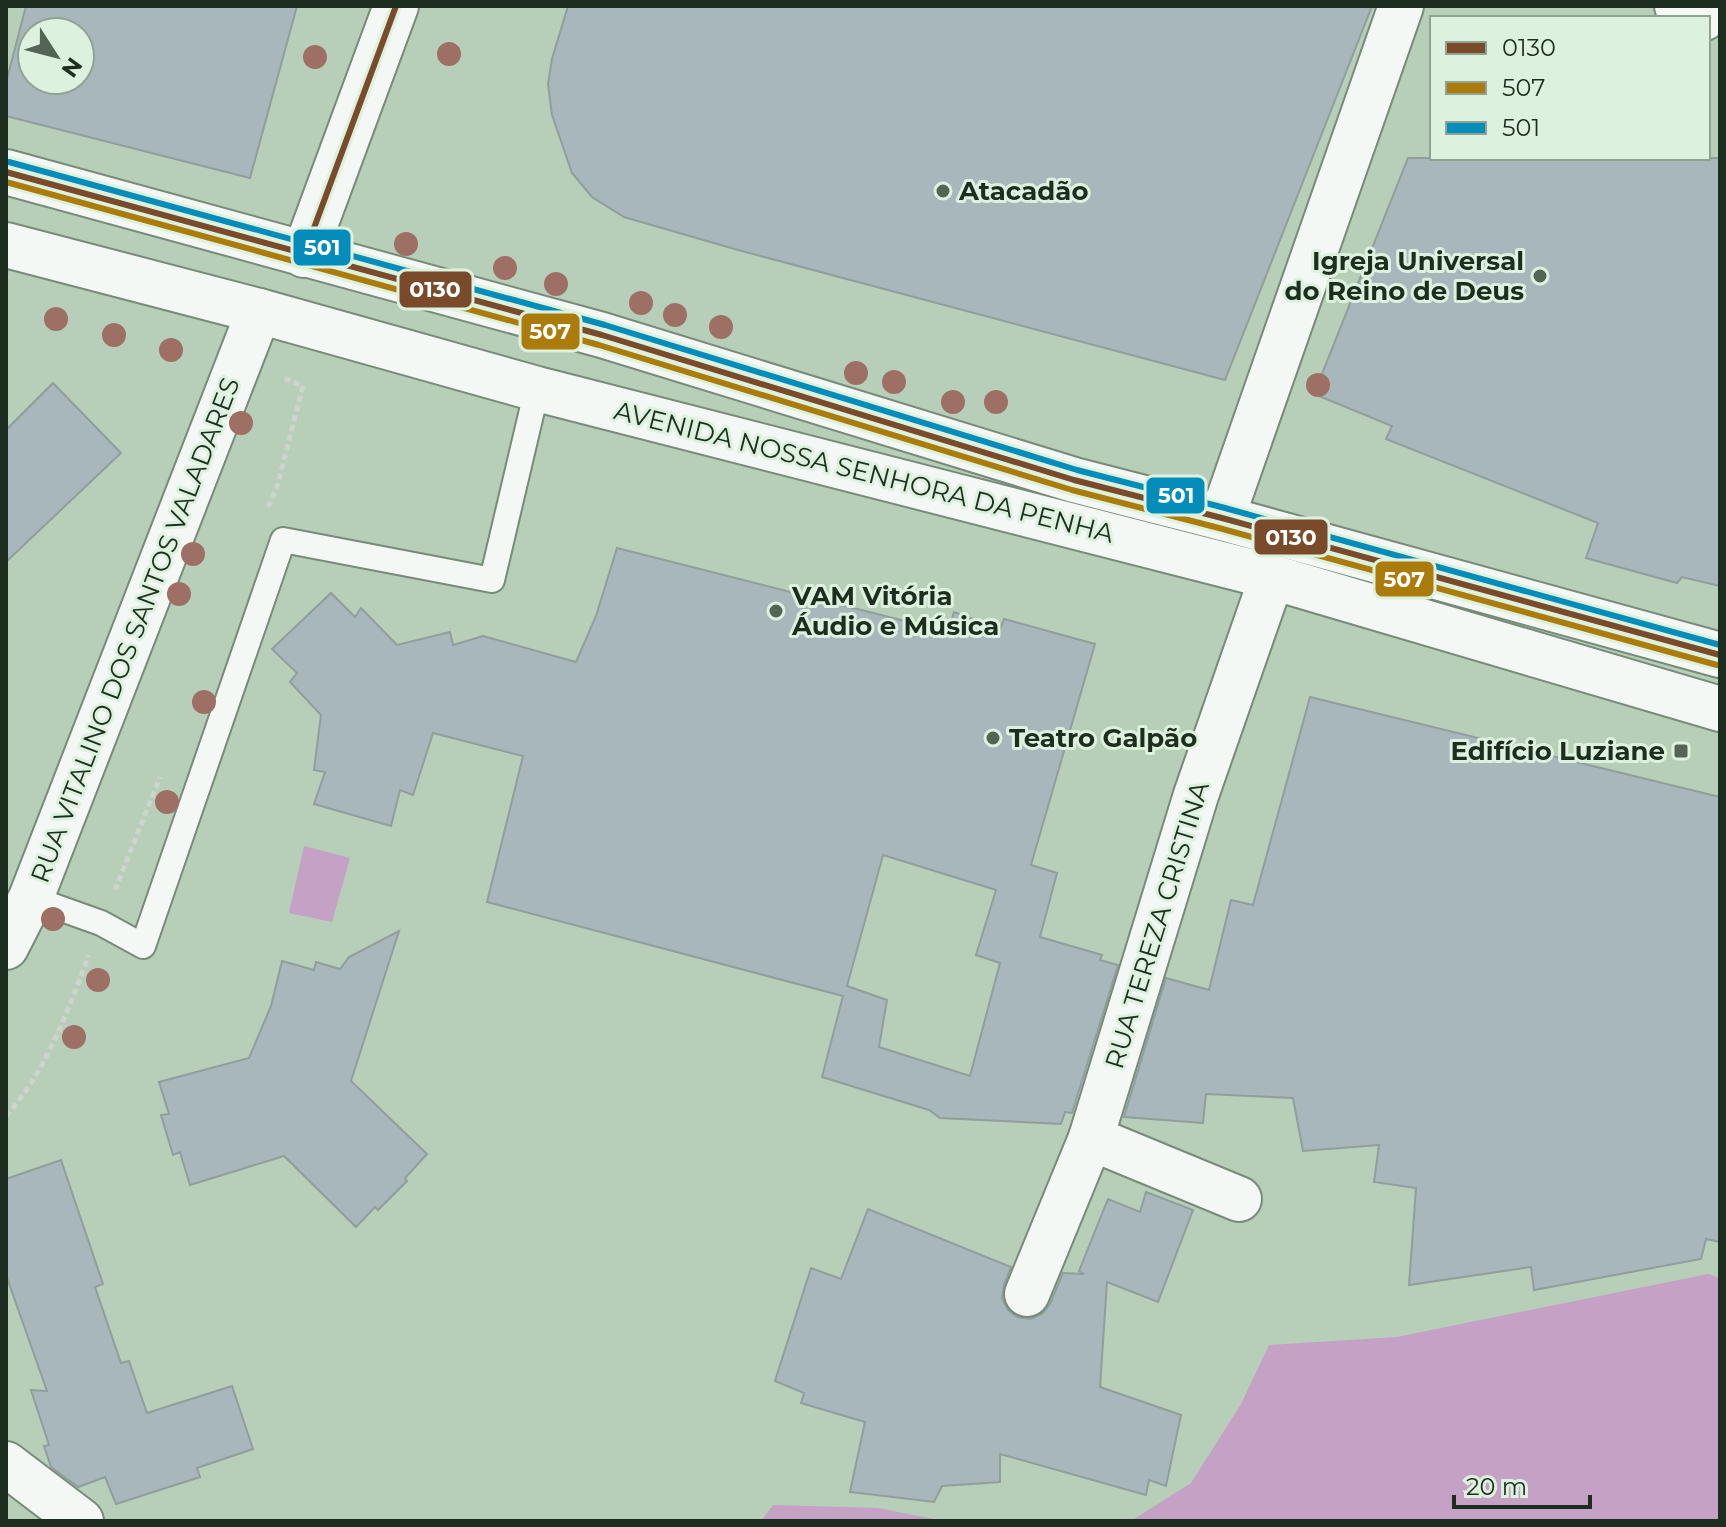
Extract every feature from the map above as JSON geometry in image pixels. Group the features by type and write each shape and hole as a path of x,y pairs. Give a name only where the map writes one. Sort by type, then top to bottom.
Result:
{"main road":[{"path":"259,311 284,285 304,255 396,6"},
{"path":"1222,518 1401,6"},
{"path":"1677,6 1699,16"},
{"name":"AVENIDA NOSSA SENHORA DA PENHA","path":"6,172 602,335 1074,480 1720,655"},
{"name":"AVENIDA NOSSA SENHORA DA PENHA","path":"6,245 259,311 537,389 1272,577 1720,709"},
{"path":"304,255 320,297 334,314 371,342"},
{"name":"RUA VITALINO DOS SANTOS VALADARES","path":"6,947 31,898 259,311"},
{"name":"RUA TEREZA CRISTINA","path":"1027,1294 1091,1138 1196,795 1272,577"},
{"path":"1091,1138 1239,1199"},
{"path":"6,1464 81,1521"}],"lane":[{"path":"31,898 101,923 143,946 283,540 492,580 537,389"}],"path":[{"path":"265,516 277,487 303,386"},
{"path":"6,1116 27,1093 57,1039 166,763"}],"shaded area":[{"path":"304,846 350,858 332,922 289,913"},
{"path":"1708,1274 1720,1278 1720,1521 1131,1521 1191,1483 1241,1404 1269,1345 1397,1337"},
{"path":"773,1505 878,1508 943,1521 761,1521"}],"building":[{"path":"26,6 297,6 250,178 6,116 6,83 16,44 16,96 96,96 96,16 23,16"},
{"name":"Atacadão","path":"568,6 1372,6 1225,380 624,217 592,197 572,173 552,115 548,84"},
{"name":"Igreja Universal do Reino de Deus","path":"1408,158 1720,158 1720,586 1682,577 1677,583 1586,558 1598,523 1386,439 1392,426 1314,394"},
{"path":"53,383 121,453 6,562 6,430"},
{"path":"617,548 948,632 954,612 1000,629 1004,619 1095,644 1031,865 1057,873 1040,937 1102,955 1100,960 1118,965 1072,1113 1065,1112 1061,1124 940,1118 929,1110 822,1077 843,996 487,902 523,756 433,733 413,795 400,790 391,826 314,804 325,772 314,770 321,715 290,682 297,673 272,649 331,593 355,617 361,608 397,645 450,632 453,645 483,636 576,662 596,616","holes":["883,855 996,890 976,955 1000,963 970,1076 879,1047 887,1000 847,986"]},
{"path":"1310,697 1720,797 1720,1242 1706,1239 1701,1259 1534,1290 1531,1267 1409,1285 1416,1188 1374,1182 1379,1145 1303,1151 1293,1098 1206,1094 1203,1123 1124,1117 1166,978 1209,990 1231,900 1253,905"},
{"path":"399,931 351,1081 427,1154 405,1178 407,1181 356,1227 284,1156 190,1185 180,1152 173,1155 161,1115 169,1114 159,1082 249,1058 271,1006 282,961 314,970 316,962 340,969 349,957"},
{"path":"61,1160 103,1284 95,1287 121,1363 129,1361 147,1413 232,1386 253,1449 197,1468 200,1477 116,1504 105,1477 78,1487 51,1467 44,1446 49,1445 31,1390 47,1391 6,1275 6,1179"},
{"path":"1146,1192 1193,1210 1158,1302 1107,1282 1100,1387 1181,1415 1166,1486 1149,1480 1146,1495 1000,1454 1000,1482 942,1486 934,1502 850,1492 865,1422 801,1403 804,1393 775,1381 811,1268 841,1279 868,1209 1011,1267 1002,1298 1008,1310 1017,1317 1030,1319 1042,1314 1050,1304 1063,1273 1084,1274 1079,1271 1108,1199 1140,1212"}],"transit line":[{"name":"0130","path":"304,255 396,6"},
{"name":"501","path":"9,162 605,325 1077,470 1720,645"},
{"name":"0130","path":"6,172 602,335 1074,480 1720,655"},
{"name":"507","path":"6,182 599,345 1072,490 1717,665"}],"place":[{"name":"Atacadão","path":"943,191"},
{"name":"Igreja Universal do Reino de Deus","path":"1540,276"},
{"name":"VAM Vitória Áudio e Música","path":"776,611"},
{"name":"Teatro Galpão","path":"993,738"},
{"name":"Edifício Luziane","path":"1681,751"}]}
